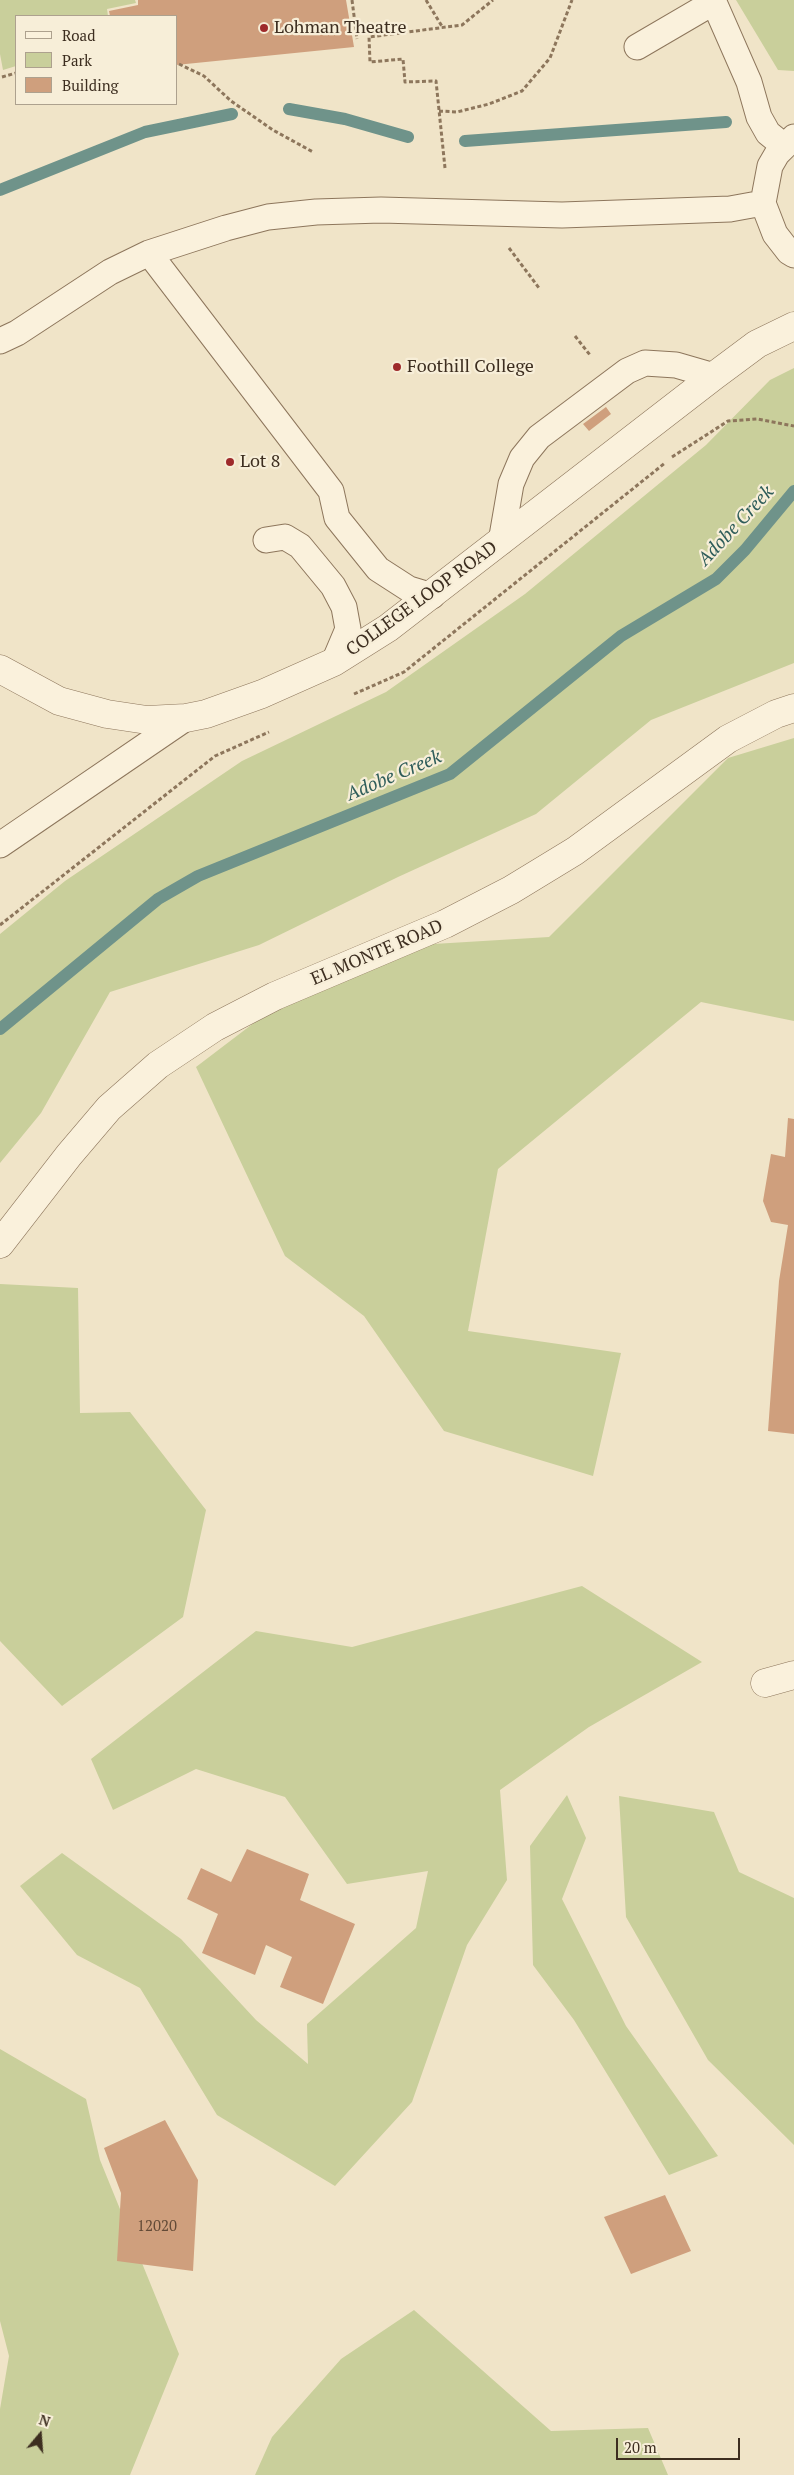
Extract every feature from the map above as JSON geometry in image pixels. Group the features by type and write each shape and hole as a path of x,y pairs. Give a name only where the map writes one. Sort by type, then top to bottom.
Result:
{"street":[{"name":"COLLEGE LOOP ROAD","path":"0,669 59,701 107,714 147,720 186,718 206,714 262,694 334,662 388,628 757,344 794,326"},
{"name":"EL MONTE ROAD","path":"0,1244 69,1155 109,1108 158,1065 215,1027 275,996 445,924 511,890 575,851 728,739 776,714 794,708"},
{"path":"765,1683 794,1675"}],"lane":[{"path":"637,46 714,1 746,73 759,117 768,133 789,141 770,166 763,203 775,234 789,252 794,254"},
{"path":"0,341 17,333 110,272 149,253 226,228 268,217 316,212 381,210 562,215 730,209 763,203"},
{"path":"149,253 331,491 337,518 378,569 409,589 432,596"},
{"path":"501,542 511,484 522,458 539,437 627,371 645,363 676,365 714,376"},
{"path":"266,540 285,538 300,546 333,586 344,607 348,628 341,650 334,662"},
{"path":"3,835 186,718"}],"path":[{"path":"352,0 358,39"},
{"path":"426,0 443,28"},
{"path":"445,168 436,81 405,82 403,59 370,62 369,37 462,25 493,0"},
{"path":"439,111 457,112 489,104 522,91 550,58 572,0"},
{"path":"179,64 204,76 231,101 273,130 313,152"},
{"path":"2,77 15,73"},
{"path":"503,240 539,288"},
{"path":"757,419 794,426"}],"green space":[{"path":"0,0 135,0 136,3 107,9 108,15 15,15 15,66 3,70 0,54"},
{"path":"736,0 794,0 794,71 778,70"},
{"path":"794,368 794,663 651,720 536,814 398,877 259,945 110,992 41,1113 0,1163 0,934 65,881 242,761 386,692 525,594 706,445 770,380"},
{"path":"794,738 794,1021 701,1002 498,1169 468,1331 621,1353 593,1476 444,1431 364,1316 285,1256 196,1067 351,949 549,937 728,758"},
{"path":"0,1284 78,1288 80,1413 130,1412 206,1510 183,1617 62,1706 0,1641"},
{"path":"582,1586 702,1662 589,1727 500,1790 507,1880 467,1945 412,2102 335,2186 217,2115 140,1988 77,1955 20,1886 62,1853 181,1939 256,2020 308,2064 307,2024 416,1928 428,1871 347,1884 285,1797 196,1769 113,1810 91,1759 256,1631 352,1647"},
{"path":"567,1795 586,1838 562,1899 626,2026 718,2156 669,2175 574,2020 533,1965 530,1846"},
{"path":"619,1796 714,1812 739,1872 794,1898 794,2145 708,2060 626,1917"},
{"path":"0,2049 86,2099 100,2160 179,2354 130,2475 0,2475 0,2409 9,2356 0,2321"},
{"path":"414,2310 551,2431 648,2428 668,2475 255,2475 272,2437 341,2359"}],"building":[{"name":"Lohman Theatre","path":"138,0 346,0 354,47 178,65 178,15 110,15 109,11 138,5"},
{"path":"606,407 611,414 589,431 583,424"},
{"path":"788,1118 794,1119 794,1434 768,1431 779,1281 788,1225 771,1222 763,1201 771,1154 785,1157"},
{"path":"247,1849 309,1874 300,1900 355,1924 323,2004 280,1987 292,1957 266,1945 255,1975 202,1953 218,1914 187,1899 201,1868 231,1882"},
{"path":"165,2120 198,2180 193,2271 117,2261 121,2193 104,2148"},
{"path":"665,2195 691,2251 631,2274 604,2217"}],"waterway":[{"path":"289,109 345,119 408,137"},
{"path":"0,190 145,132 232,114"},
{"path":"465,141 726,122"},
{"name":"Adobe Creek","path":"0,1029 158,899 198,876 450,774 621,636 716,579 745,550 794,491"}],"place":[{"name":"Lohman Theatre","path":"264,28"},
{"name":"Foothill College","path":"397,367"},
{"name":"Lot 8","path":"230,462"}]}
